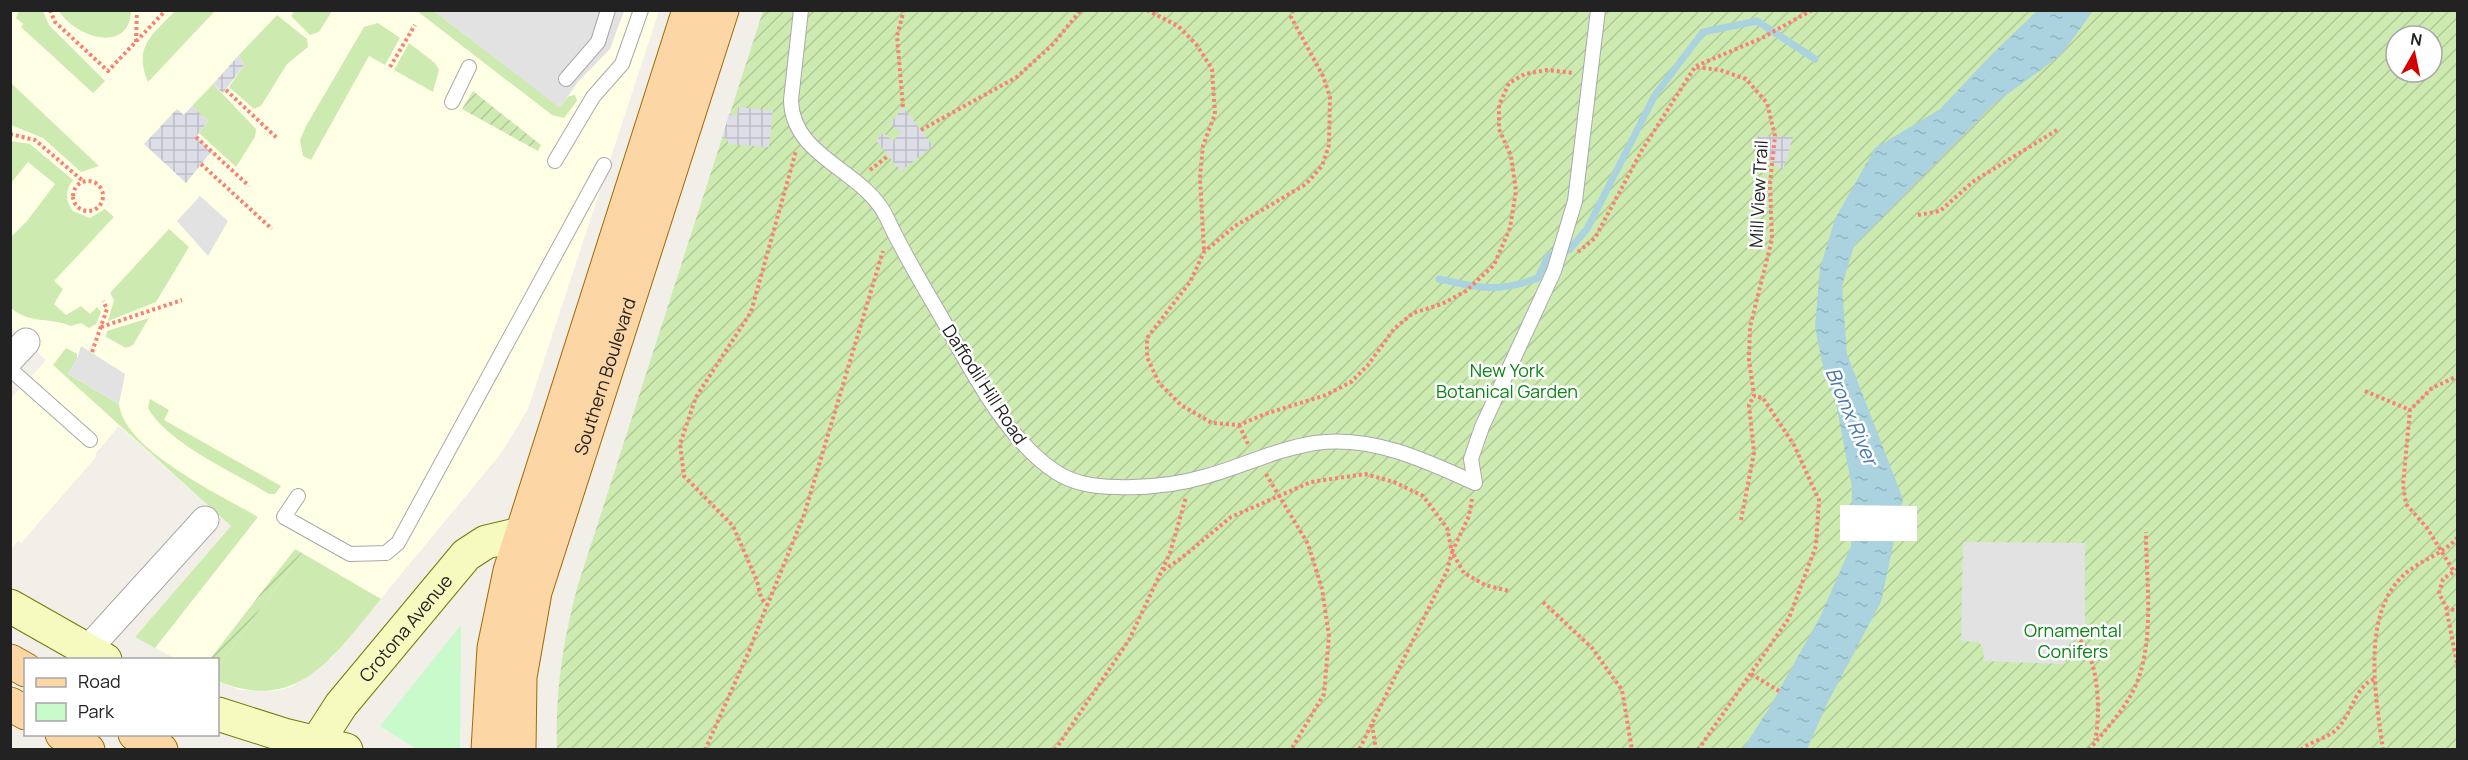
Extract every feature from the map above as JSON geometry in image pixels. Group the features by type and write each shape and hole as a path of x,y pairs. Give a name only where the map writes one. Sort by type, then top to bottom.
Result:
{"main road":[{"name":"Southern Boulevard","path":"489,750 494,648 500,611 521,534 689,10"},
{"name":"Southern Boulevard","path":"519,750 520,677 535,592 722,10"},
{"path":"10,661 24,669"},
{"path":"10,704 24,712"},
{"path":"64,736 87,750"},
{"path":"137,736 161,750"}],"street":[{"path":"10,606 96,655 205,520"},
{"name":"Crotona Avenue","path":"324,747 341,705 466,555 486,543 521,534"},
{"path":"219,714 324,747"}],"lane":[{"path":"566,79 598,42 608,10"},
{"path":"555,161 593,97 622,64 641,10"},
{"path":"801,10 791,100 793,122 803,138"},
{"path":"1475,483 1471,459 1482,428 1554,270 1575,201 1598,10"},
{"path":"452,102 469,67"},
{"name":"Daffodil Hill Road","path":"803,138 857,180 882,207 896,237 986,393 1030,452 1058,474 1093,486 1148,488 1206,477 1255,458 1315,443 1368,444 1425,460 1475,483"},
{"path":"298,496 284,517 350,554 386,554 398,543 604,165"},
{"path":"10,369 90,440"}],"path":[{"path":"50,10 56,22 108,71 166,10"},
{"path":"136,10 136,43"},
{"path":"903,107 897,36 904,10"},
{"path":"921,130 1017,77 1053,44 1081,10"},
{"path":"1147,10 1178,26 1196,44 1212,69 1215,114 1203,146 1200,177 1204,252"},
{"path":"1293,10 1291,17 1323,76 1329,97 1329,145 1322,166 1306,184 1234,226 1204,252 1190,282 1147,338 1147,357 1159,383 1181,405 1212,423 1239,425 1326,394 1351,382 1368,365 1394,329 1413,313 1442,304 1466,291 1494,265 1510,228 1516,191 1511,156 1499,129 1499,105 1509,84 1525,74 1547,70 1591,75"},
{"path":"1554,270 1595,238 1642,150 1695,67 1762,38 1812,10"},
{"path":"390,67 415,24"},
{"name":"Mill View Trail","path":"1695,67 1720,70 1746,79 1767,103 1775,136 1770,184 1772,239 1750,327 1749,360 1754,396 1749,405 1754,453 1741,520"},
{"path":"226,90 277,138"},
{"path":"1918,215 1940,211 1974,181 2057,130"},
{"path":"10,134 34,140 83,181 94,181 104,192 100,205 92,211 79,207 73,198 75,188 83,181"},
{"path":"196,137 249,186"},
{"path":"767,605 761,598 757,580 733,526 684,476 680,444 696,397 751,312 791,165 803,138"},
{"path":"857,180 888,156"},
{"path":"201,164 272,230"},
{"path":"705,750 804,515 882,253 886,245 896,237"},
{"path":"101,327 182,300"},
{"path":"92,352 107,309 103,301"},
{"path":"2457,376 2432,388 2410,410 2403,486 2406,504 2427,528 2455,570 2440,586 2457,669"},
{"path":"2365,391 2410,410"},
{"path":"1698,750 1789,618 1816,546 1819,500 1794,445 1763,398 1754,396"},
{"path":"1255,458 1281,496 1308,544 1322,589 1329,636 1324,694 1291,750"},
{"path":"1163,570 1179,560 1231,516 1311,482 1365,474 1394,482 1423,496 1447,528 1452,552 1464,573 1485,585 1509,591"},
{"path":"1055,750 1129,639 1163,570 1191,479"},
{"path":"1359,750 1447,571 1452,552 1468,516 1475,483"},
{"path":"2089,750 2122,709 2142,667 2146,637 2146,532"},
{"path":"2383,750 2374,679 2377,636 2385,600 2404,574 2457,537"},
{"path":"1543,602 1592,648 1622,690 1632,750"},
{"path":"2446,607 2457,612"},
{"path":"2059,629 2080,640 2095,678 2100,710 2094,743"},
{"path":"1750,674 1779,691"},
{"path":"2301,750 2335,731 2346,717 2363,686 2374,679"},
{"path":"1372,724 1376,750"}],"shaded area":[{"path":"11,11 659,11 528,409 502,452 332,658 293,686 277,691 239,690 219,681 219,658 174,658 135,637 231,526 119,426 96,453 96,457 21,543 18,541 11,549 11,399 19,389 28,392 36,382 31,377 46,360 11,328"},
{"path":"434,11 624,11 610,49 577,83 560,108"},
{"path":"239,55 244,65 223,93 213,84"},
{"path":"192,106 208,121 196,137 211,152 186,183 144,144 177,109 184,115"},
{"path":"738,107 773,111 769,147 728,144 728,139 722,138 729,114 737,116"},
{"path":"903,107 933,146 901,171 876,141 883,133 893,141 901,132 890,124"},
{"path":"1758,136 1793,137 1783,170 1754,148"},
{"path":"200,196 228,221 208,256 177,221"},
{"path":"81,346 125,374 119,404 68,374 77,359"},
{"path":"1963,542 2085,543 2085,639 2075,640 2065,647 2064,664 1984,661 1983,649 1979,642 1961,641"}],"green space":[{"path":"295,10 332,11 319,32 310,35 291,16"},
{"path":"19,11 43,11 49,25 105,81 93,93 21,27 23,24 16,18"},
{"path":"59,11 131,11 128,25 121,33 112,37 100,37 77,28"},
{"path":"175,11 215,11 148,82 143,60 147,42"},
{"path":"417,11 434,11 560,107 569,96 575,95 577,101 564,118 552,115"},
{"name":"New York Botanical Garden","path":"763,11 2457,11 2457,749 557,750 557,707 568,626 578,585"},
{"path":"277,15 307,39 308,47 287,64 261,106 254,109 229,87 244,65 239,55"},
{"path":"378,23 400,38 385,65 369,56 311,160 303,156 300,140 306,126 364,27"},
{"path":"409,43 435,63 439,70 433,92 394,70"},
{"path":"11,83 99,166 81,172 43,138 11,125"},
{"path":"213,84 256,129 255,137 236,167 199,133 208,121 192,106"},
{"path":"473,91 541,145 538,151 462,109"},
{"path":"11,141 30,144 73,180 67,195 68,203 73,211 90,218 105,209 114,217 54,281 63,289 54,304 66,315 81,306 90,314 97,307 101,312 96,324 89,328 81,323 71,326 32,318 11,308 11,237 27,221 55,184 28,162 11,183"},
{"path":"169,229 189,247 156,302 108,321 114,300 110,293"},
{"path":"149,318 133,345 126,348 106,337 107,331"},
{"path":"66,348 77,354 77,359 68,374 119,404 125,421 138,438 155,454 199,484 258,517 155,648 135,637 231,526 53,365"},
{"path":"150,399 169,410 164,420 281,486 275,494 269,494 186,445 170,434 158,421 148,408"},
{"path":"295,549 302,553 219,665 219,658 211,658"},
{"path":"302,553 381,599 331,658 313,673 293,684 271,690 246,689 219,681 219,665"},
{"path":"461,625 460,749 417,749 380,726"}],"water":[{"name":"Bronx River","path":"2037,11 2093,11 2061,55 1993,105 1854,246 1842,286 1847,354 1903,499 1881,602 1828,702 1807,749 1742,750 1768,710 1820,617 1851,546 1852,488 1835,398 1825,377 1815,327 1820,268 1835,219 1875,148 1940,109"}],"pier":[{"path":"1840,505 1917,506 1917,541 1840,541"}],"waterway":[{"path":"1439,279 1477,287 1512,286 1538,278 1548,256 1569,250 1587,229 1655,95 1703,32 1757,21 1815,59"}],"park label":[{"name":"Ornamental Conifers","path":"2073,640"}]}
